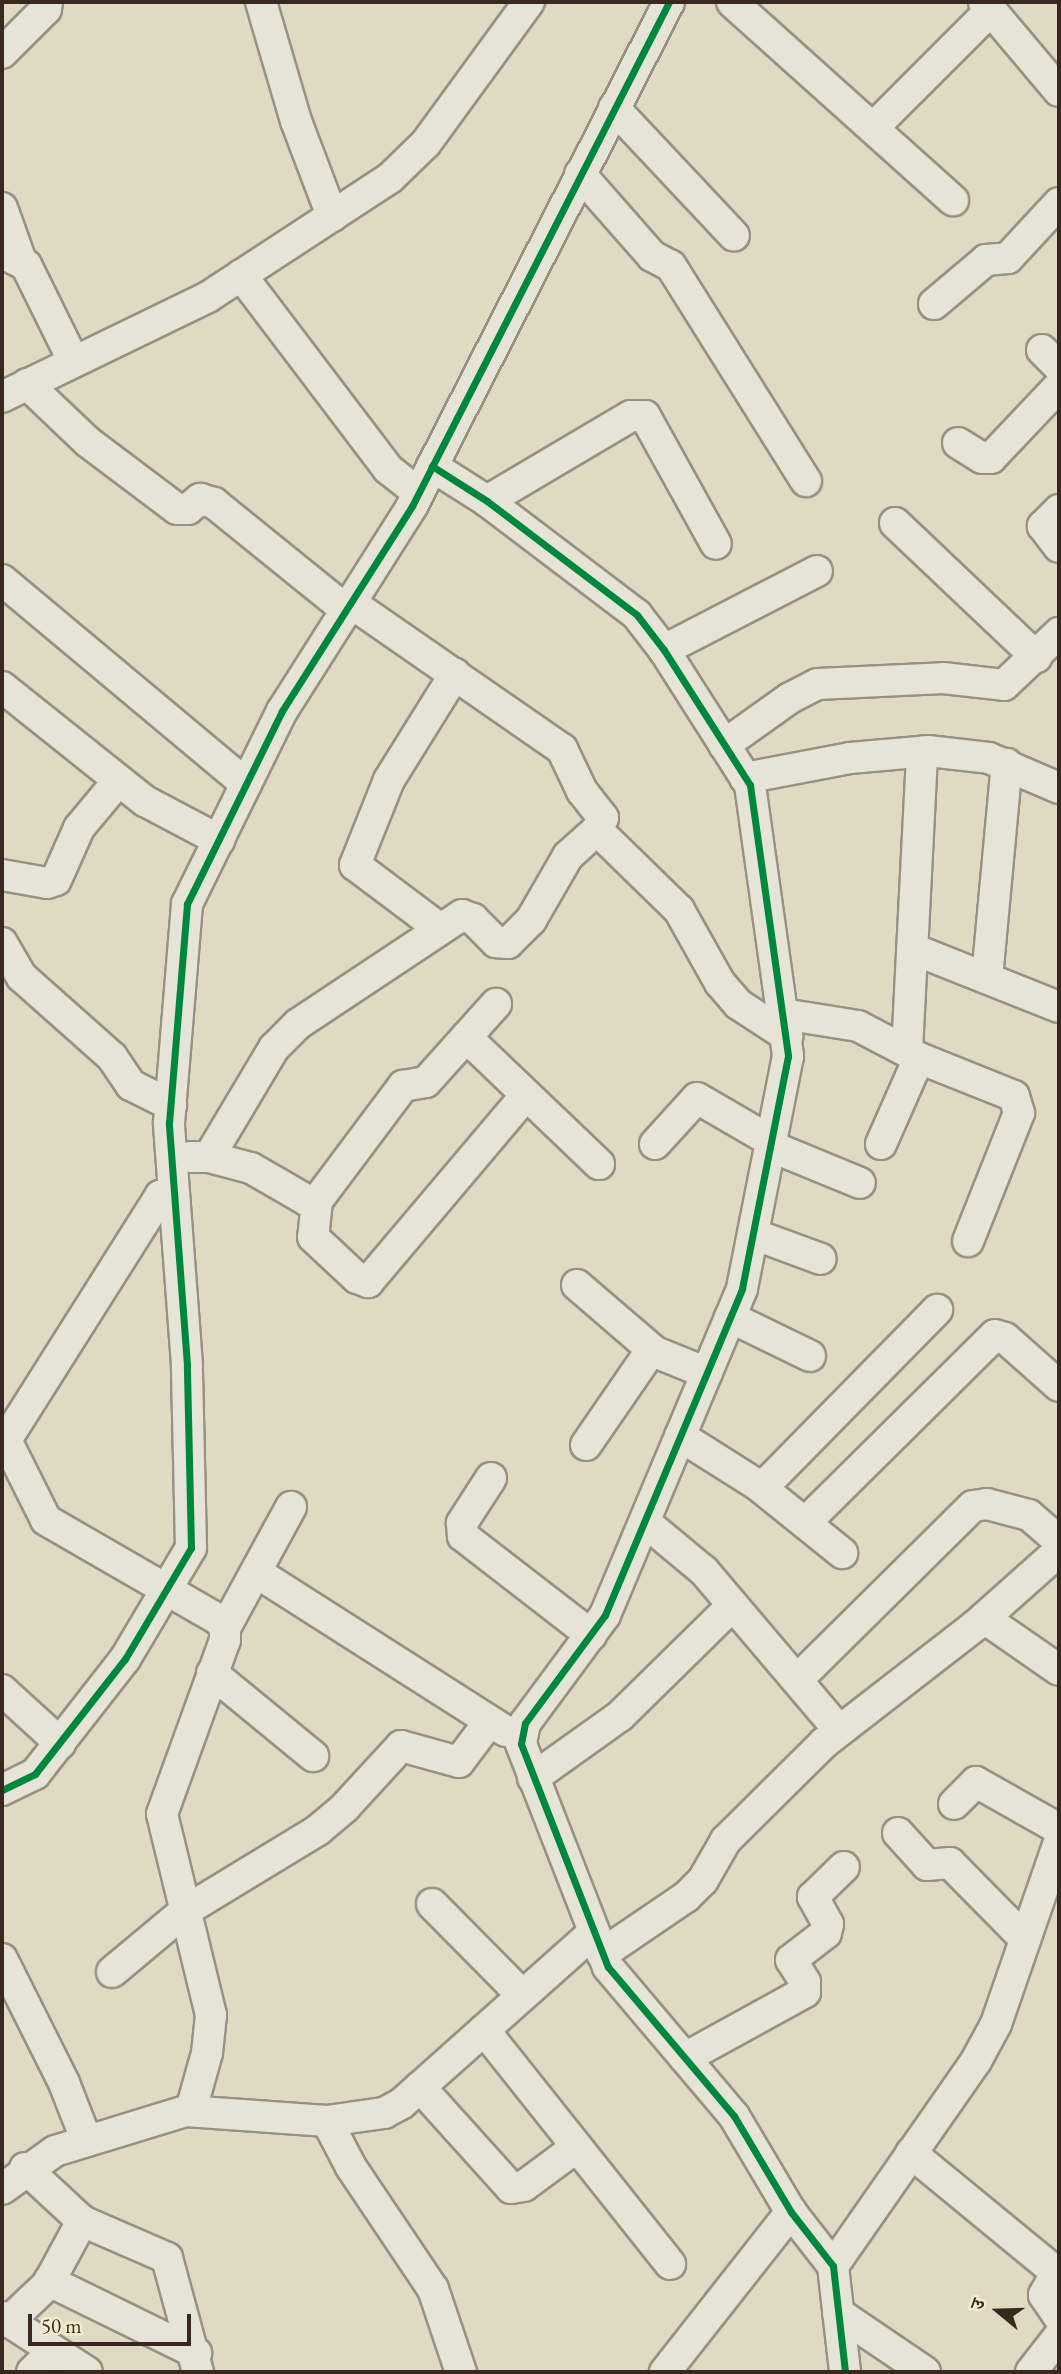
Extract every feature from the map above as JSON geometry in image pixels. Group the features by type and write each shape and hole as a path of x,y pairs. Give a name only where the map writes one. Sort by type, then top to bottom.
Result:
{"street":[{"path":"2,53 46,9 47,2"},
{"path":"261,2 296,121 332,216"},
{"path":"2,421 16,390 73,360 208,297 390,178 426,143 529,2"},
{"path":"2,1790 35,1774 60,1743 125,1659 191,1548 187,1365 172,1157 171,1105 187,904 282,711 419,493 668,2"},
{"path":"732,2 953,200"},
{"path":"873,128 987,6 1059,91"},
{"path":"614,108 734,236"},
{"path":"580,174 652,256 671,266 806,481"},
{"path":"934,304 986,260 1008,258 1059,203"},
{"path":"2,208 11,257 73,360"},
{"path":"241,275 380,459 419,493"},
{"path":"958,443 982,458 991,458 1059,386"},
{"path":"16,390 177,509 188,509 201,499 214,503 349,607 455,674 562,749 582,791 603,818 597,830 568,856 531,920 508,943 496,942 468,916 439,928 298,1024 274,1048 209,1157"},
{"path":"487,501 631,416 645,416 716,544"},
{"path":"432,466 487,501 628,607 664,650 745,778 788,1056 742,1289 610,1604 591,1635 525,1724 521,1737 533,1778 597,1944 685,2058 734,2116 791,2212 833,2266 845,2372"},
{"path":"1059,510 1043,526 1059,547"},
{"path":"895,523 1036,657"},
{"path":"664,650 817,571"},
{"path":"2,580 246,784"},
{"path":"724,745 790,698 818,684 943,678 1004,685 1059,634"},
{"path":"439,928 355,865 389,780 455,674"},
{"path":"2,687 162,812 219,840"},
{"path":"745,778 850,758 922,751 962,753 1007,764 1059,788"},
{"path":"881,1144 913,1054 914,949 922,751"},
{"path":"987,978 1007,764"},
{"path":"2,875 47,883 56,880 79,828 119,780"},
{"path":"597,830 679,910 733,999 785,1025 858,1026 913,1054 1006,1092 1018,1103 1019,1113 968,1241"},
{"path":"2,943 22,978 113,1057 131,1085 171,1105"},
{"path":"914,949 1059,1007"},
{"path":"496,1004 426,1082 403,1086 317,1201 313,1237 357,1278 368,1282 526,1095"},
{"path":"466,1037 599,1164"},
{"path":"655,1144 697,1098 771,1144 860,1183"},
{"path":"172,1157 209,1157 251,1168 308,1201 317,1201"},
{"path":"175,1202 160,1196 4,1436 46,1520 165,1592 219,1620 225,1628"},
{"path":"753,1234 821,1259"},
{"path":"578,1285 652,1349 707,1373"},
{"path":"762,1488 937,1310"},
{"path":"730,1317 810,1356"},
{"path":"805,1523 995,1335 1005,1338 1059,1386"},
{"path":"586,1445 652,1349"},
{"path":"681,1436 762,1488 842,1553"},
{"path":"491,1478 462,1523 463,1536 591,1635"},
{"path":"797,1680 973,1507 987,1504 1029,1515 1059,1541"},
{"path":"191,2110 207,2053 211,2015 162,1814 212,1673 225,1628 291,1507"},
{"path":"645,1522 696,1564 839,1730"},
{"path":"2,2189 25,2168 86,2139 191,2110 327,2121 384,2113 420,2087 523,1996 597,1944 695,1889 726,1840 839,1730 984,1618 1059,1551"},
{"path":"256,1572 489,1722 521,1737"},
{"path":"533,1778 620,1716 733,1605"},
{"path":"984,1618 1059,1670"},
{"path":"212,1673 313,1756"},
{"path":"2,1690 60,1743"},
{"path":"112,1972 185,1911 318,1830 401,1746 459,1762 489,1722"},
{"path":"954,1804 976,1782 1059,1829"},
{"path":"898,1833 927,1865 950,1863 1025,1939"},
{"path":"833,2266 996,2024 1059,1842"},
{"path":"685,2058 805,1992 805,1982 791,1960 825,1933 828,1924 813,1897 844,1867"},
{"path":"432,1904 523,1996"},
{"path":"2,1959 65,2083 86,2139"},
{"path":"484,2030 574,2149 670,2264"},
{"path":"420,2087 511,2188 524,2186 574,2149"},
{"path":"327,2121 351,2167 433,2289 461,2372"},
{"path":"911,2153 1057,2270 1044,2295 1059,2317"},
{"path":"25,2168 82,2221 167,2258 197,2363"},
{"path":"675,2369 791,2212"},
{"path":"82,2221 49,2281 5,2320 87,2372"},
{"path":"49,2281 197,2363"},
{"path":"838,2313 925,2372"},
{"path":"1031,2372 1059,2336"},
{"path":"32,2372 53,2351"}],"cycle path":[{"path":"2,1790 35,1774 125,1659 191,1548 187,1365 169,1123 187,904 282,711 412,506 669,2"},
{"path":"432,466 487,501 637,615 664,650 750,785 788,1056 742,1289 605,1615 525,1723 521,1744 608,1967 734,2116 791,2212 833,2266 845,2372"}]}
